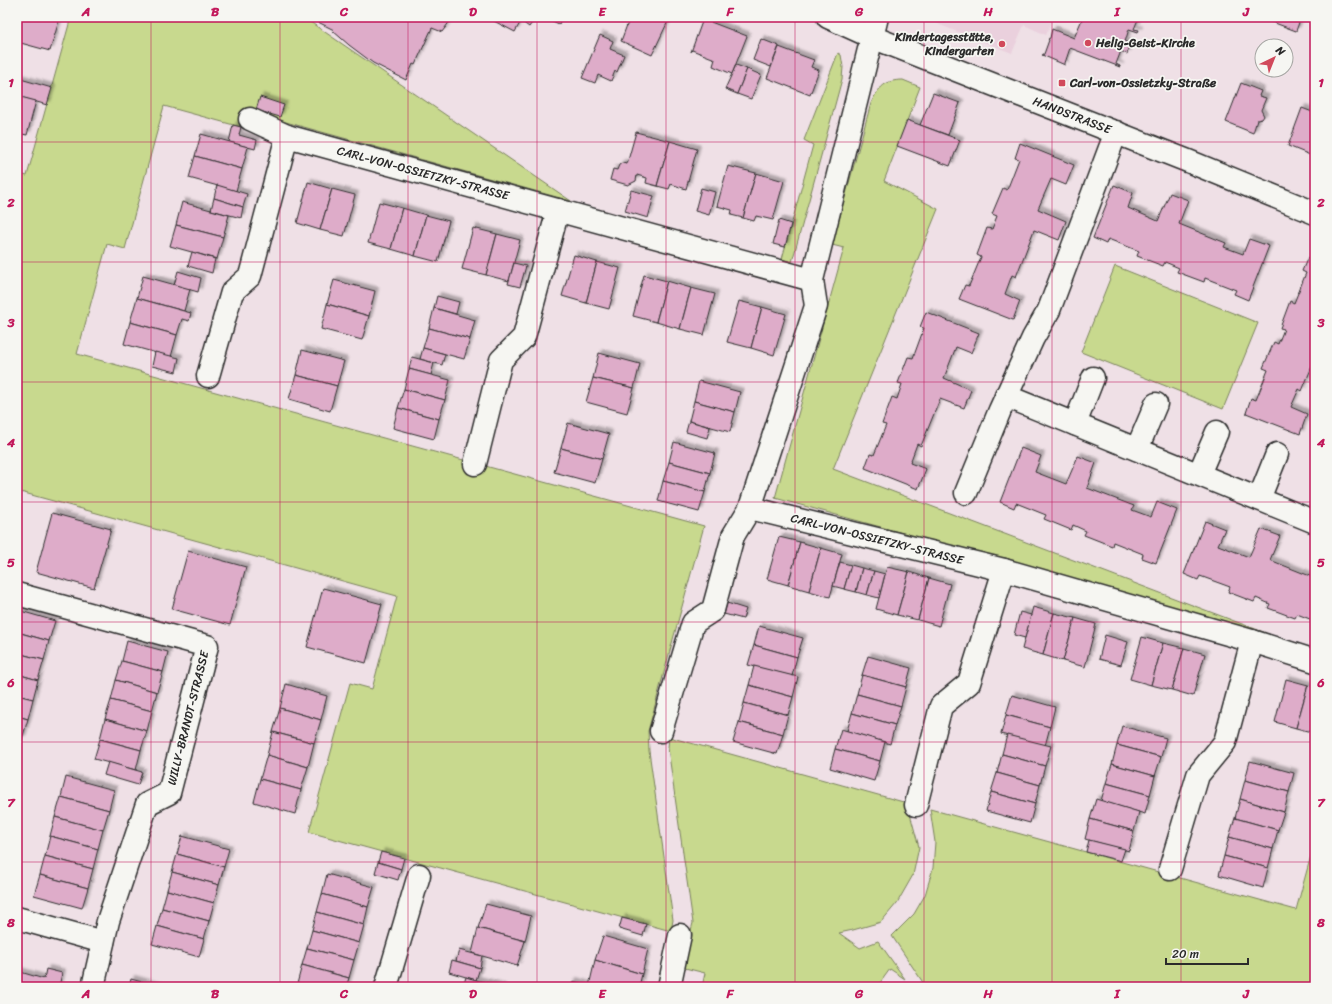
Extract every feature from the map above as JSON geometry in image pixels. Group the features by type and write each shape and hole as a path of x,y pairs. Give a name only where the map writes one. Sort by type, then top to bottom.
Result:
{"street":[{"name":"HANDSTRASSE","path":"828,17 875,27 1116,132 1188,160 1315,213"},
{"path":"661,731 693,623 713,610 733,536 750,508 816,306 812,280 875,27"},
{"name":"CARL-VON-OSSIETZKY-STRASSE","path":"250,119 287,136 812,280"},
{"path":"966,493 1006,396 1033,338 1049,310 1116,132"},
{"path":"208,376 232,292 250,276 287,136"},
{"path":"475,464 501,360 524,337 558,210"},
{"path":"1075,424 1093,378"},
{"path":"1006,396 1315,522"},
{"path":"1138,450 1156,404"},
{"path":"1199,474 1217,432"},
{"path":"1259,499 1277,454"},
{"name":"CARL-VON-OSSIETZKY-STRASSE","path":"750,508 1004,570 1252,641 1315,661"},
{"path":"916,805 941,706 968,683 1004,570"},
{"name":"WILLY-BRANDT-STRASSE","path":"17,594 208,646 169,793 147,804 108,920 93,987"},
{"path":"1170,869 1198,775 1225,742 1252,641"},
{"path":"386,987 419,875"},
{"path":"17,918 103,942"},
{"path":"669,987 680,935"}],"shaded area":[{"name":"Kindertagesstätte, Kindergarten","path":"928,17 1054,17 1046,35 1024,25 1012,53 940,25"}],"green space":[{"path":"71,17 303,17 571,201 246,111 241,127 164,106 125,249 107,244 77,354 704,526 648,731 649,751 673,920 671,931 309,832 350,683 372,689 397,596 17,491 17,173 27,176"},
{"path":"838,53 841,55 843,67 842,79 792,262 782,259 813,145 804,140"},
{"path":"903,80 920,87 884,181 938,209 833,469 1266,633 775,498 844,248 832,245 871,103 880,89 887,83"},
{"path":"1115,266 1258,323 1223,409 1081,352"},
{"path":"669,737 907,803 919,847 913,875 897,903 881,922 839,933 860,948 878,941 905,979 890,969 877,987 702,987 705,973 681,967 693,923 668,748"},
{"path":"930,809 1296,910 1315,841 1315,987 926,987 892,936 914,914 925,895 933,868 935,842"}],"building":[{"path":"20,17 60,17 50,51 17,42 17,27"},
{"path":"313,17 453,17 442,32 432,28 415,65 413,64 406,80 373,63 349,45 333,31 334,30 312,19"},
{"path":"496,17 536,17 529,27 521,21 515,32 494,21"},
{"path":"562,17 559,24 546,18"},
{"path":"630,17 670,17 652,55 621,41"},
{"name":"Helig-Geist-Kirche","path":"1083,17 1139,17 1134,29 1139,30 1138,32 1129,29 1125,42 1131,44 1127,54 1121,51 1116,64 1120,67 1070,48 1065,65 1042,55 1044,54 1052,29 1074,38"},
{"path":"1259,17 1301,17 1296,31"},
{"path":"703,19 747,36 732,74 713,66 715,59 692,50 691,52"},
{"path":"600,35 613,41 610,49 624,55 617,72 615,71 611,81 598,75 595,83 582,78"},
{"path":"761,39 779,46 771,67 753,60"},
{"path":"779,47 814,60 811,67 819,70 810,95 767,78"},
{"path":"736,65 747,69 737,94 725,89"},
{"path":"747,69 761,75 751,99 737,94"},
{"path":"17,78 52,88 47,105 17,96"},
{"path":"1241,83 1261,91 1259,96 1266,98 1261,110 1264,116 1262,119 1257,120 1253,133 1226,122"},
{"path":"933,93 960,103 948,135 920,125"},
{"path":"17,96 36,101 27,135 17,133"},
{"path":"260,97 284,105 280,117 256,110"},
{"path":"1302,108 1315,113 1315,157 1288,146"},
{"path":"907,120 960,140 950,166 897,146"},
{"path":"233,125 241,127 239,135 257,140 255,149 229,142"},
{"path":"636,132 670,141 657,186 646,183 647,178 637,175 636,181 628,185 610,180 613,169 617,170 619,165 622,163 627,164"},
{"path":"201,134 248,147 242,169 195,156"},
{"path":"670,141 697,149 686,189 671,184 669,189 657,186"},
{"path":"1020,143 1074,165 1066,185 1051,179 1038,209 1066,221 1059,240 1034,230 1016,277 1012,275 1005,294 1020,301 1013,320 959,299 965,285 969,286 981,257 977,255 987,228 992,229 997,216 992,214 1003,188 1007,190 1019,159 1015,158"},
{"path":"195,156 242,169 236,191 189,178"},
{"path":"728,166 756,173 743,218 731,215 732,210 717,206"},
{"path":"756,173 784,181 773,220 756,216 754,221 743,218"},
{"path":"308,182 332,189 320,230 297,223"},
{"path":"217,185 247,194 243,207 214,198"},
{"path":"1114,185 1133,193 1128,208 1158,221 1170,193 1188,200 1179,224 1226,243 1224,247 1243,254 1249,239 1269,246 1248,300 1234,294 1236,290 1205,278 1204,282 1177,272 1179,268 1165,262 1163,266 1137,256 1139,251 1108,239 1106,244 1093,238"},
{"path":"701,188 715,192 709,215 695,211"},
{"path":"332,189 355,195 344,236 320,230"},
{"path":"631,190 654,196 648,218 625,211"},
{"path":"214,198 243,207 241,218 211,210"},
{"path":"182,202 229,215 223,237 176,225"},
{"path":"379,202 402,208 391,249 368,243"},
{"path":"402,208 426,215 415,256 391,249"},
{"path":"426,215 449,221 438,262 415,256"},
{"path":"779,220 791,224 785,247 773,244"},
{"path":"176,225 223,237 217,259 170,246"},
{"path":"473,228 497,234 486,275 462,269"},
{"path":"497,234 520,240 509,281 486,275"},
{"path":"192,252 215,259 212,273 188,266"},
{"path":"574,255 597,262 586,303 562,296"},
{"path":"1308,257 1315,260 1315,359 1302,391 1299,389 1291,407 1307,414 1300,434 1246,413 1251,398 1256,400 1268,370 1263,368 1274,342 1278,344 1284,329 1280,328 1290,301 1294,303 1306,273 1302,271"},
{"path":"597,262 620,268 609,309 586,303"},
{"path":"514,263 526,266 520,287 508,284"},
{"path":"178,271 201,278 198,292 174,285"},
{"path":"644,275 667,281 656,322 633,316"},
{"path":"143,276 190,289 184,311 137,298"},
{"path":"334,280 375,291 369,316 327,304"},
{"path":"667,281 691,288 680,329 656,322"},
{"path":"691,288 715,294 704,335 680,329"},
{"path":"437,296 459,302 456,314 434,308"},
{"path":"137,298 191,313 189,321 182,319 177,335 130,322"},
{"path":"739,301 762,307 751,348 727,342"},
{"path":"327,304 369,316 362,340 321,329"},
{"path":"762,307 786,314 774,355 751,348"},
{"path":"434,308 475,320 470,339 429,328"},
{"path":"926,312 979,333 971,353 956,347 944,378 971,390 964,408 940,399 921,446 917,444 910,463 926,469 918,489 865,468 870,454 874,455 886,425 882,424 892,397 897,399 902,384 898,383 908,357 913,358 924,328 920,327"},
{"path":"130,322 177,335 171,357 124,344"},
{"path":"429,328 470,339 464,359 423,348"},
{"path":"423,348 445,354 442,365 420,359"},
{"path":"302,350 344,361 337,386 296,375"},
{"path":"155,352 179,358 176,372 152,366"},
{"path":"599,353 640,364 634,388 593,378"},
{"path":"412,357 434,363 431,375 409,369"},
{"path":"409,369 450,380 445,400 404,389"},
{"path":"296,375 337,386 330,411 289,399"},
{"path":"593,378 634,388 627,413 586,402"},
{"path":"699,381 740,392 735,412 694,401"},
{"path":"404,389 445,400 439,419 398,408"},
{"path":"694,401 735,412 730,432 689,421"},
{"path":"398,408 439,419 434,439 393,428"},
{"path":"689,421 710,427 707,438 686,432"},
{"path":"568,423 609,434 602,459 561,448"},
{"path":"674,442 715,453 710,473 669,462"},
{"path":"561,448 602,459 595,483 554,472"},
{"path":"1021,448 1041,456 1035,472 1066,484 1078,456 1096,463 1087,488 1134,506 1132,510 1151,517 1157,502 1177,510 1156,563 1142,558 1143,554 1113,542 1112,546 1084,535 1086,531 1073,525 1071,530 1044,519 1046,515 1016,503 1014,508 1000,502"},
{"path":"669,462 710,473 705,492 663,481"},
{"path":"663,481 705,492 699,512 658,501"},
{"path":"52,513 111,529 94,588 36,572"},
{"path":"1205,521 1225,529 1218,545 1249,557 1261,529 1280,536 1270,560 1315,578 1315,621 1297,614 1295,618 1268,608 1270,604 1256,598 1254,602 1228,592 1230,587 1200,576 1198,580 1184,574"},
{"path":"779,537 800,542 788,585 767,579"},
{"path":"800,542 821,548 809,591 788,585"},
{"path":"821,548 842,554 830,597 809,591"},
{"path":"188,551 246,567 230,625 172,609"},
{"path":"840,562 851,565 844,589 833,586"},
{"path":"851,565 862,568 856,592 844,589"},
{"path":"887,567 909,572 897,615 876,609"},
{"path":"862,568 874,571 867,595 856,592"},
{"path":"874,571 885,574 879,598 867,595"},
{"path":"909,572 929,578 918,620 897,615"},
{"path":"929,578 950,584 939,626 918,620"},
{"path":"323,588 382,604 366,663 307,647"},
{"path":"727,603 746,609 743,619 724,614"},
{"path":"1033,607 1054,613 1043,655 1022,649"},
{"path":"17,610 55,621 49,641 17,632"},
{"path":"1020,612 1031,615 1025,638 1014,635"},
{"path":"1054,613 1075,618 1063,661 1043,655"},
{"path":"1075,618 1096,624 1085,667 1063,661"},
{"path":"759,626 803,638 797,657 754,645"},
{"path":"17,632 49,641 44,660 17,653"},
{"path":"1105,635 1128,642 1121,665 1099,659"},
{"path":"1142,637 1163,643 1151,685 1130,679"},
{"path":"127,641 168,652 163,672 122,661"},
{"path":"1163,643 1184,648 1172,690 1151,685"},
{"path":"754,645 797,657 792,676 748,665"},
{"path":"1184,648 1205,654 1193,696 1172,690"},
{"path":"17,653 44,660 38,680 17,674"},
{"path":"868,656 911,668 906,687 862,675"},
{"path":"122,661 163,672 157,692 116,680"},
{"path":"754,666 798,677 793,697 749,685"},
{"path":"17,674 38,680 33,699 17,695"},
{"path":"862,675 906,687 901,706 857,694"},
{"path":"1286,679 1308,685 1296,728 1275,722"},
{"path":"116,680 157,692 152,711 111,700"},
{"path":"286,684 327,696 321,720 280,708"},
{"path":"749,685 793,697 788,715 744,703"},
{"path":"1308,685 1315,687 1315,733 1296,728"},
{"path":"857,694 901,706 895,725 852,713"},
{"path":"17,695 33,699 28,719 17,716"},
{"path":"1012,695 1055,707 1050,727 1006,715"},
{"path":"111,700 152,711 147,731 105,719"},
{"path":"744,703 788,715 783,734 739,722"},
{"path":"280,708 321,720 314,743 273,732"},
{"path":"852,713 895,725 890,744 847,731"},
{"path":"1006,715 1050,727 1045,746 1001,734"},
{"path":"17,716 28,719 22,739 17,737"},
{"path":"105,719 147,731 141,750 100,739"},
{"path":"739,722 783,734 777,754 733,742"},
{"path":"1122,726 1166,738 1161,757 1117,745"},
{"path":"841,729 885,742 880,761 835,749"},
{"path":"273,732 314,743 308,767 267,755"},
{"path":"1007,735 1051,746 1045,766 1002,754"},
{"path":"100,739 141,750 136,770 94,759"},
{"path":"1117,745 1161,757 1155,776 1112,764"},
{"path":"835,749 880,761 874,781 830,768"},
{"path":"1002,754 1045,766 1040,785 997,773"},
{"path":"267,755 308,767 301,790 260,779"},
{"path":"1250,761 1294,773 1289,792 1245,780"},
{"path":"108,762 142,772 138,785 104,775"},
{"path":"1112,764 1155,776 1150,795 1106,783"},
{"path":"997,773 1040,785 1035,804 991,792"},
{"path":"66,777 114,790 109,810 61,797"},
{"path":"260,779 301,790 295,814 254,802"},
{"path":"1245,780 1289,792 1284,812 1240,799"},
{"path":"1106,783 1150,795 1145,814 1101,801"},
{"path":"991,792 1035,804 1030,823 986,811"},
{"path":"61,797 109,810 103,830 55,817"},
{"path":"1096,799 1139,812 1134,831 1090,819"},
{"path":"1240,799 1284,812 1278,830 1235,818"},
{"path":"55,817 103,830 98,849 50,836"},
{"path":"1235,818 1278,830 1273,849 1229,837"},
{"path":"1090,819 1134,831 1129,851 1085,839"},
{"path":"50,836 98,849 93,869 45,856"},
{"path":"182,836 229,849 224,867 177,854"},
{"path":"1229,837 1273,849 1268,868 1224,856"},
{"path":"1089,840 1125,849 1121,861 1086,852"},
{"path":"381,852 404,858 401,869 378,862"},
{"path":"177,854 224,867 219,885 172,872"},
{"path":"45,856 93,869 88,888 40,875"},
{"path":"1224,856 1268,868 1263,888 1219,875"},
{"path":"378,862 401,869 398,880 375,873"},
{"path":"172,872 219,885 214,903 167,890"},
{"path":"327,874 374,887 368,907 322,894"},
{"path":"40,875 88,888 82,908 34,895"},
{"path":"167,890 214,903 209,921 162,908"},
{"path":"322,894 368,907 364,925 317,912"},
{"path":"486,904 531,916 525,941 478,928"},
{"path":"162,908 209,921 204,939 157,926"},
{"path":"317,912 364,925 359,943 312,930"},
{"path":"622,918 646,924 643,936 619,929"},
{"path":"157,926 204,939 199,957 152,944"},
{"path":"478,928 525,941 517,966 472,953"},
{"path":"312,930 359,943 354,960 307,948"},
{"path":"603,936 648,949 642,974 595,960"},
{"path":"307,948 354,960 349,978 302,965"},
{"path":"459,950 482,956 480,968 456,961"},
{"path":"452,960 480,968 476,980 449,972"},
{"path":"595,960 642,974 639,987 589,986"},
{"path":"302,965 349,978 346,987 308,987 297,984"},
{"path":"46,969 62,973 59,987 17,987 17,971 44,979"},
{"path":"466,977 476,980 502,987 463,987"},
{"path":"131,979 160,987 129,987"},
{"path":"573,981 589,986 595,987 571,987"}],"place":[{"name":"Helig-Geist-Kirche","path":"1088,43"},
{"name":"Kindertagesstätte, Kindergarten","path":"1002,44"},
{"name":"Carl-von-Ossietzky-Straße","path":"1062,83"}]}
